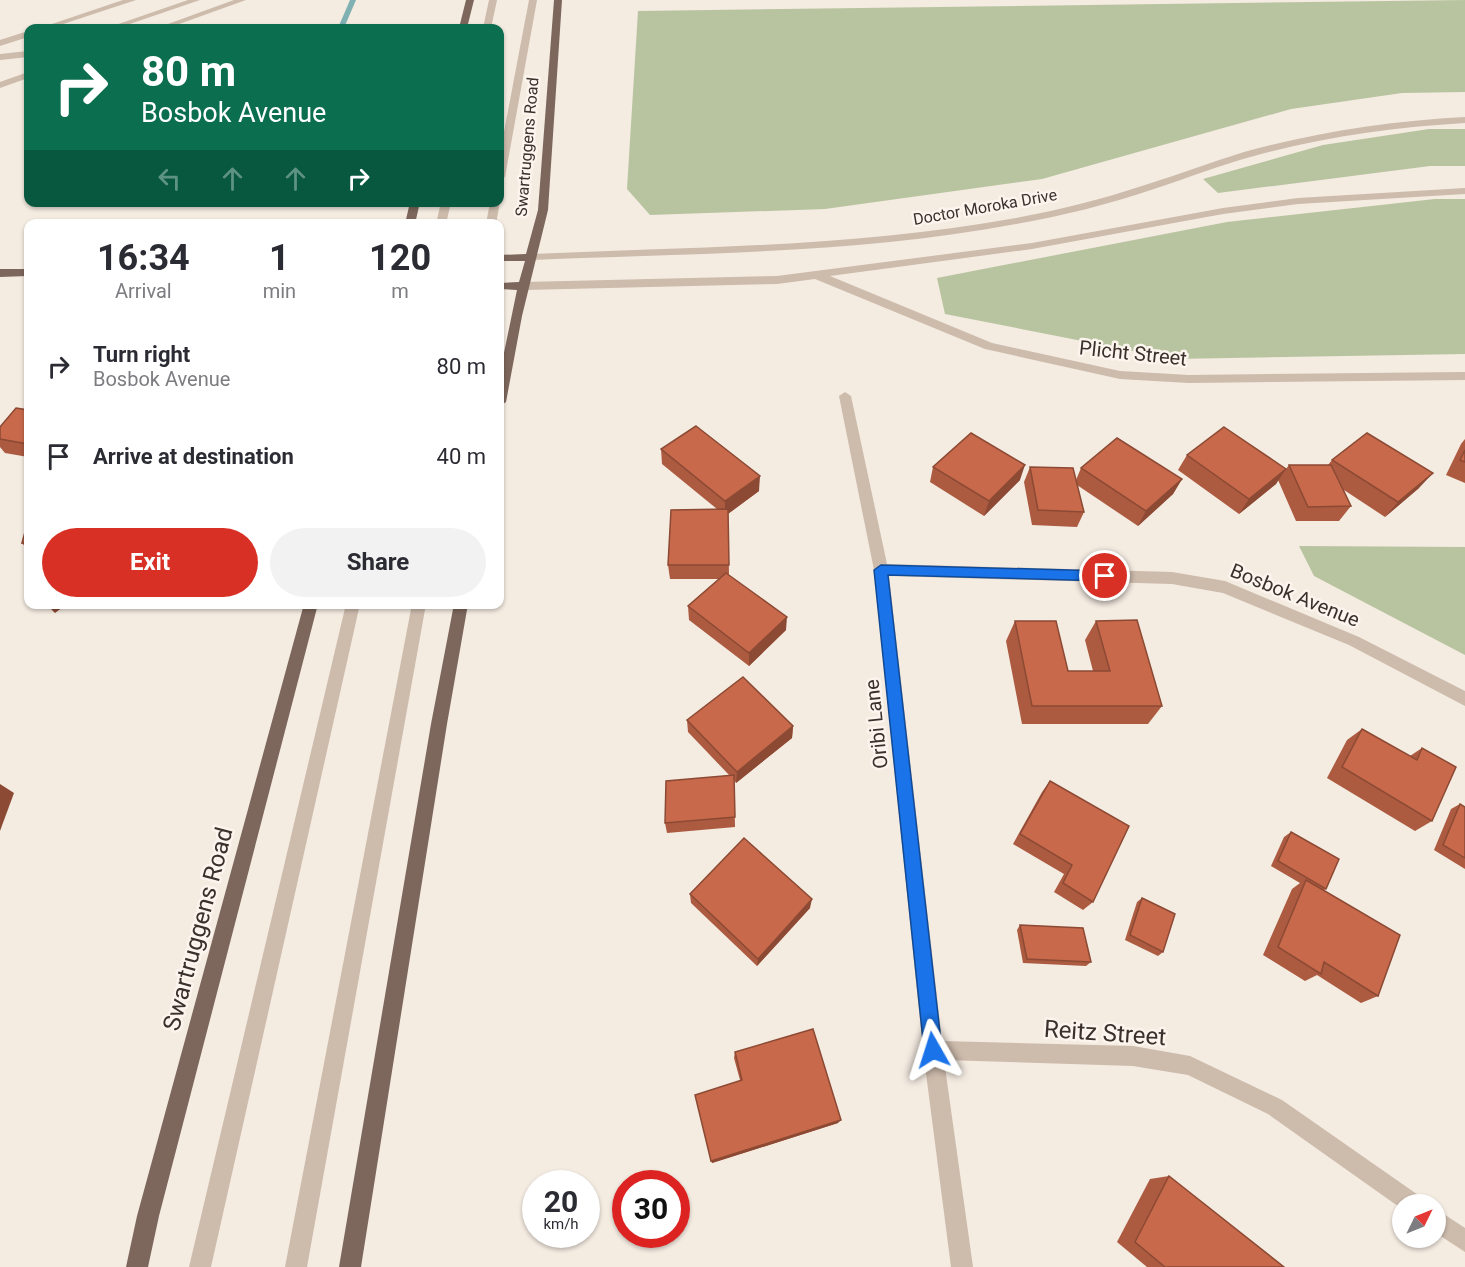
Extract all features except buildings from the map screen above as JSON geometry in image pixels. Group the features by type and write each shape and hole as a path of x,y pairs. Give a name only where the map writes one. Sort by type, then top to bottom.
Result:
{"main road":[{"path":"464,24 470,0"},
{"name":"Swartruggens Road","path":"504,380 516,316 543,210 558,0"},
{"name":"Doctor Moroka Drive","path":"504,258 532,257"},
{"path":"0,273 24,273"},
{"path":"504,286 525,286"},
{"name":"Swartruggens Road","path":"137,1267 310,609"},
{"path":"350,1267 439,724 460,609"}],"street":[{"path":"57,24 132,0"},
{"path":"123,24 196,0"},
{"path":"173,24 242,0"},
{"path":"487,24 493,0"},
{"path":"504,156 533,0"},
{"path":"0,43 24,34"},
{"path":"0,57 24,54"},
{"path":"0,85 24,76"},
{"name":"Doctor Moroka Drive","path":"532,257 831,243 965,230 1094,204 1247,154 1299,141 1365,129 1465,120"},
{"path":"525,286 777,280 1032,246 1223,211 1287,202 1465,190"},
{"name":"Plicht Street","path":"813,274 989,346 1120,375 1189,379 1465,376"},
{"name":"Oribi Lane","path":"844,396 881,570 933,1050 962,1267"},
{"name":"Bosbok Avenue","path":"881,570 1172,578 1225,587 1354,641 1465,699"},
{"path":"200,1267 352,609"},
{"path":"296,1267 418,609"},
{"name":"Reitz Street","path":"933,1050 1133,1056 1190,1066 1275,1107 1400,1194"},
{"path":"1446,1227 1465,1240"}],"green space":[{"path":"1465,0 1465,92 1402,93 1291,109 1042,179 825,209 650,215 627,189 638,11"},
{"path":"1429,129 1465,129 1465,166 1430,166 1218,193 1203,179 1323,145"},
{"path":"1435,199 1465,199 1465,354 1174,359 945,314 937,278 1227,222"},
{"path":"1299,546 1465,547 1465,655 1314,576"}],"waterway":[{"path":"343,24 353,0"}],"route":[{"path":"933,1050 881,570 1105,576"}]}
